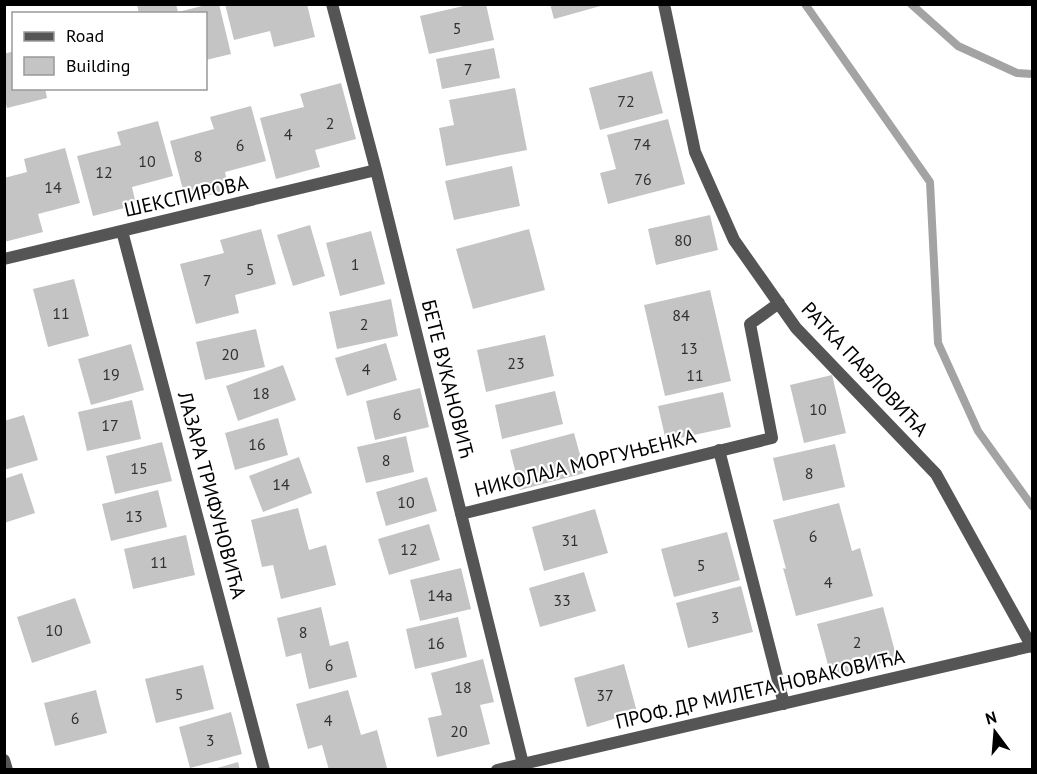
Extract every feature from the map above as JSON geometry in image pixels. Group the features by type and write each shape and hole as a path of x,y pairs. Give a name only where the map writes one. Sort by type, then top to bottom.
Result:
{"street":[{"name":"БЕТЕ ВУКАНОВИЋ","path":"332,4 376,170 523,764"},
{"name":"РАТКА ПАВЛОВИЋА","path":"664,4 695,152 735,240 796,328 936,474 1032,646"},
{"name":"ШЕКСПИРОВА","path":"4,259 376,170"},
{"name":"ЛАЗАРА ТРИФУНОВИЋА","path":"122,231 264,770"},
{"name":"НИКОЛАЈА МОРГУЊЕНКА","path":"461,514 772,438 750,324 779,303"},
{"name":"НИКОЛАЈА МОРГУЊЕНКА","path":"719,450 783,704"},
{"name":"ПРОФ. ДР МИЛЕТА НОВАКОВИЋА","path":"497,770 1032,646"},
{"path":"4,760 7,770"}],"building":[{"path":"137,4 176,4 178,12 139,12"},
{"path":"219,4 231,54 207,60 207,12 178,12"},
{"path":"225,4 307,4 315,37 274,47 270,31 234,40"},
{"path":"472,4 486,4 494,40 429,54 420,16"},
{"path":"550,4 604,4 604,5 554,19"},
{"path":"494,48 500,78 442,89 436,59"},
{"path":"12,52 12,90 45,90 47,98 7,108 4,98 4,54"},
{"path":"652,71 663,113 600,130 589,88"},
{"path":"341,83 356,139 315,150 320,167 276,179 260,118 304,107 300,94"},
{"path":"515,88 527,150 446,166 439,128 454,125 449,100"},
{"path":"251,106 266,161 225,172 229,190 186,201 170,141 214,129 210,117"},
{"path":"668,119 685,184 608,204 600,173 616,169 607,135"},
{"path":"158,121 173,176 132,187 136,205 93,216 77,156 121,145 117,132"},
{"path":"65,148 80,203 38,214 43,232 4,242 4,178 27,172 24,159"},
{"path":"512,166 520,206 454,220 445,181"},
{"path":"710,215 718,250 656,265 648,229"},
{"path":"310,225 325,276 293,286 277,235"},
{"path":"261,229 276,284 235,295 239,313 196,324 180,264 224,253 220,240"},
{"path":"529,229 545,290 473,309 456,249"},
{"path":"371,231 385,284 340,296 326,243"},
{"path":"74,279 89,336 48,347 33,289"},
{"path":"710,290 731,381 665,396 644,305"},
{"path":"391,299 398,336 337,349 329,312"},
{"path":"256,329 265,367 205,380 196,342"},
{"path":"545,335 554,376 486,392 477,350"},
{"path":"386,343 397,380 347,396 335,358"},
{"path":"131,344 144,390 91,405 78,359"},
{"path":"283,365 296,400 238,421 226,386"},
{"path":"832,375 846,433 804,443 790,385"},
{"path":"420,388 429,427 375,440 366,401"},
{"path":"555,391 563,424 502,439 495,405"},
{"path":"723,392 731,427 666,441 658,406"},
{"path":"132,400 141,439 87,451 78,412"},
{"path":"24,415 38,460 4,470 4,421"},
{"path":"278,418 288,455 235,470 225,433"},
{"path":"574,433 585,473 520,490 510,450"},
{"path":"406,436 414,472 366,483 357,447"},
{"path":"162,442 172,481 115,494 106,456"},
{"path":"835,444 845,487 783,501 773,458"},
{"path":"299,457 312,493 263,512 249,476"},
{"path":"22,473 35,513 4,523 4,479"},
{"path":"427,477 437,511 386,526 376,492"},
{"path":"158,490 167,527 111,541 102,504"},
{"path":"839,503 852,551 860,548 873,596 796,616 773,520"},
{"path":"298,508 309,550 326,545 336,585 281,599 273,565 262,567 251,520"},
{"path":"595,509 608,553 544,571 532,527"},
{"path":"429,524 440,560 389,575 378,539"},
{"path":"727,532 740,580 674,597 661,549"},
{"path":"186,535 195,575 133,589 124,549"},
{"path":"461,568 471,609 420,621 410,580"},
{"path":"584,572 596,611 540,627 529,588"},
{"path":"741,586 753,632 688,648 676,603"},
{"path":"75,598 91,643 32,663 17,617"},
{"path":"321,607 330,646 348,641 357,677 309,689 301,653 286,657 277,618"},
{"path":"883,607 897,659 831,676 817,624"},
{"path":"458,617 467,657 415,669 406,629"},
{"path":"483,659 494,702 480,705 490,744 437,757 428,718 442,715 431,673"},
{"path":"624,664 637,712 587,727 574,678"},
{"path":"203,665 214,709 156,723 145,679"},
{"path":"96,690 107,733 55,746 44,703"},
{"path":"348,690 361,735 377,730 387,768 329,770 322,745 308,749 296,704"},
{"path":"231,712 242,754 190,768 179,727"},
{"path":"238,762 240,770 214,770 214,769"}],"waterway":[{"path":"805,4 930,182 938,343 978,431 1032,506"},
{"path":"911,4 958,46 1017,73 1032,74"}]}
